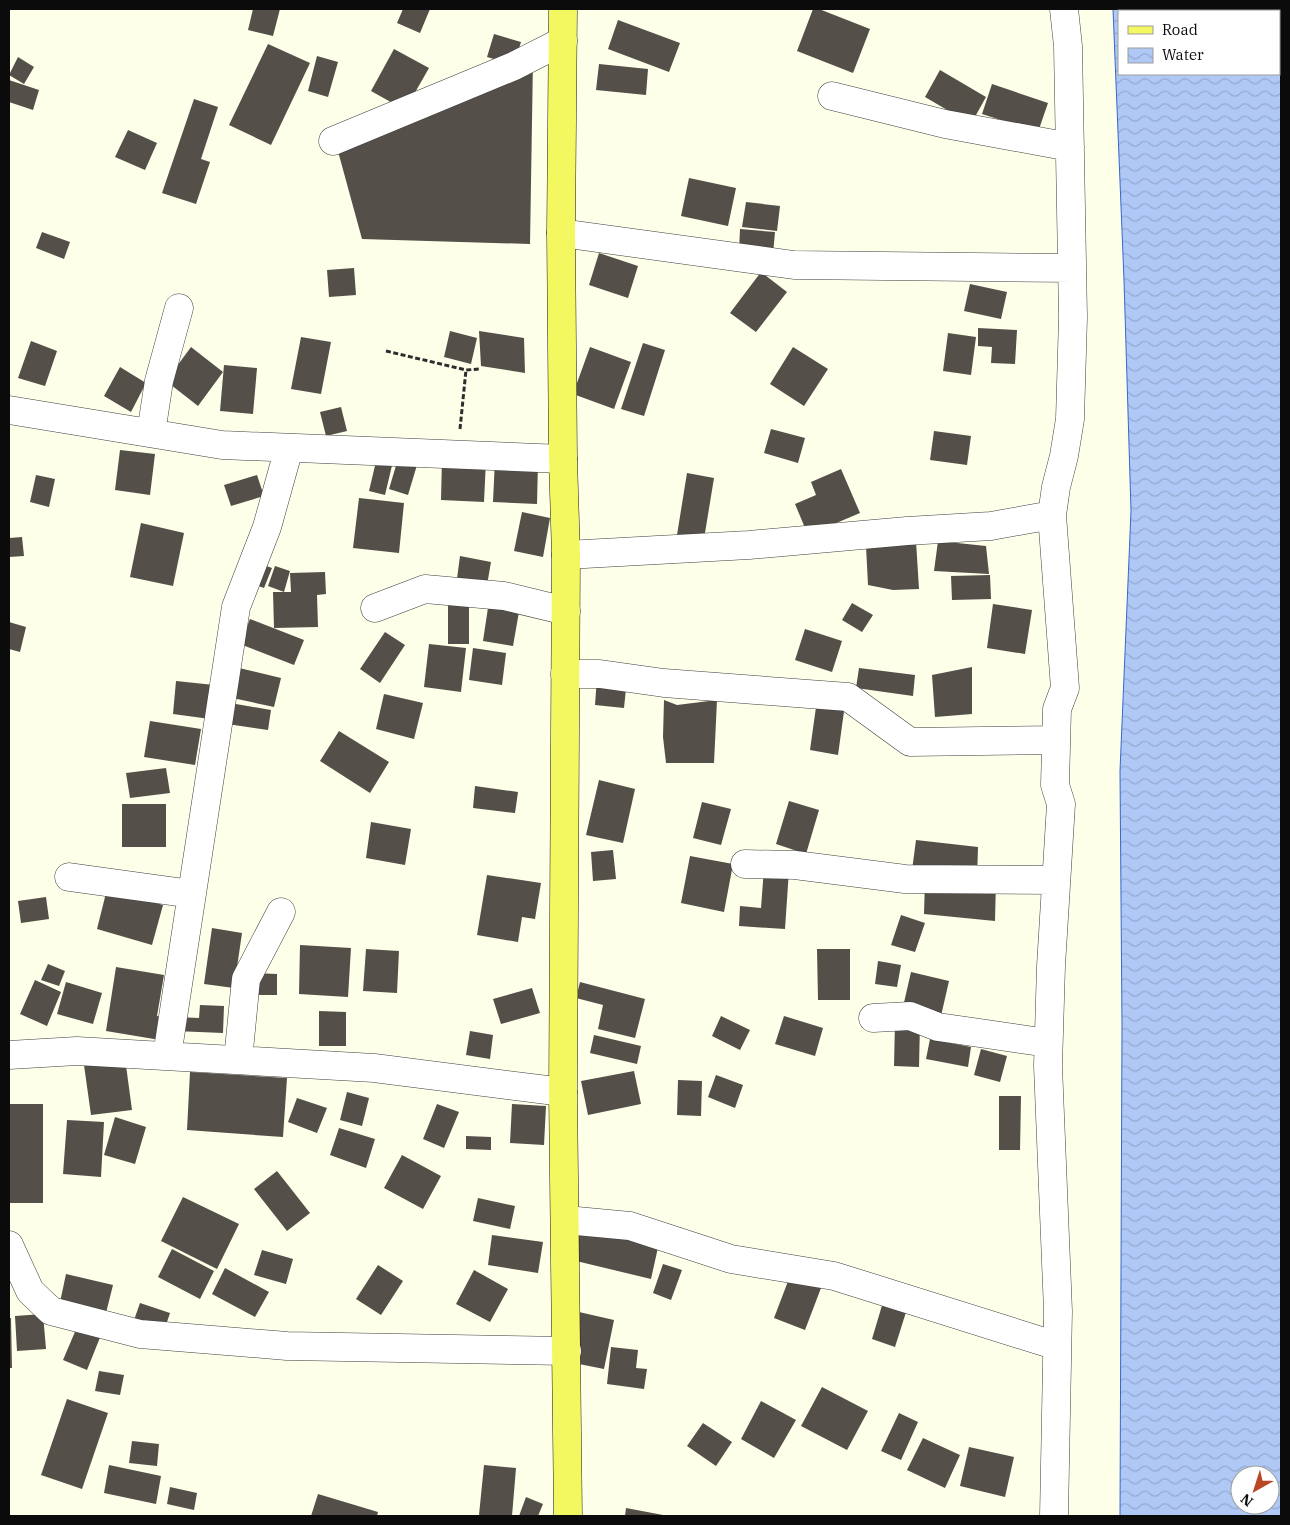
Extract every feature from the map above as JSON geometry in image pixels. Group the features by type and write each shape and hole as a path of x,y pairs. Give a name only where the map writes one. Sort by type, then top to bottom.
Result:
{"main road":[{"path":"563,9 561,232 563,459 566,556 564,1092 568,1516"}],"street":[{"path":"1054,1516 1058,1312 1048,1044 1061,804 1055,785 1057,710 1065,688 1052,515 1070,419 1073,317 1068,46 1064,9"},
{"path":"333,141 514,66 563,41"},
{"path":"832,96 945,124 1070,147"},
{"path":"561,232 794,264 1072,268"},
{"path":"151,433 159,381 179,308"},
{"path":"9,410 222,445 563,459"},
{"path":"167,1056 236,607 267,527 289,448"},
{"path":"566,556 749,545 991,526 1052,515"},
{"path":"375,608 425,589 504,596 566,611"},
{"path":"565,674 600,674 664,683 848,697 910,742 1056,740"},
{"path":"745,864 795,865 905,879 1056,880"},
{"path":"69,877 192,894"},
{"path":"238,1060 246,979 281,912"},
{"path":"874,1018 910,1016 938,1027 1048,1044"},
{"path":"9,1055 77,1051 374,1068 564,1092"},
{"path":"566,1220 630,1226 731,1259 834,1276 1057,1346"},
{"path":"9,1246 30,1291 51,1311 140,1334 287,1346 567,1351"}],"path":[{"path":"386,352 466,370 480,369"},
{"path":"457,454 466,370"}],"water":[{"path":"1113,9 1281,9 1281,1516 1120,1516 1122,1025 1120,771 1131,511"}],"building":[{"path":"253,9 280,9 273,36 248,30"},
{"path":"403,9 430,9 420,33 397,23"},
{"path":"813,9 819,9 870,29 853,73 797,51"},
{"path":"618,20 680,43 669,72 608,49"},
{"path":"494,34 521,42 514,65 487,57"},
{"path":"268,44 310,63 271,145 229,125"},
{"path":"394,49 429,68 405,110 371,91"},
{"path":"317,56 338,62 328,97 308,91"},
{"path":"18,57 34,67 24,84 9,75"},
{"path":"533,59 530,244 362,239 336,144"},
{"path":"599,64 648,69 646,95 596,90"},
{"path":"940,70 986,97 971,124 925,97"},
{"path":"9,80 39,90 33,110 9,102"},
{"path":"992,84 1048,103 1038,132 982,114"},
{"path":"194,99 218,107 201,159 210,162 196,204 162,193"},
{"path":"128,130 157,143 145,170 115,157"},
{"path":"689,178 736,188 728,226 681,216"},
{"path":"746,202 780,206 777,231 742,227"},
{"path":"740,229 775,232 773,254 739,251"},
{"path":"42,232 70,242 64,259 36,248"},
{"path":"599,253 638,266 628,298 589,285"},
{"path":"354,268 356,295 329,297 327,270"},
{"path":"761,272 787,292 756,332 730,313"},
{"path":"970,284 1007,292 1001,319 964,311"},
{"path":"978,328 1017,330 1015,364 991,363 992,347 978,346"},
{"path":"450,331 477,338 471,364 444,357"},
{"path":"479,331 524,338 525,373 481,366"},
{"path":"948,333 976,337 971,375 943,371"},
{"path":"301,337 331,342 321,394 291,389"},
{"path":"31,341 57,351 45,386 18,378"},
{"path":"643,343 665,350 644,416 621,409"},
{"path":"191,347 223,372 198,406 166,381"},
{"path":"590,347 631,362 614,409 573,394"},
{"path":"793,347 828,369 804,406 770,384"},
{"path":"224,365 257,368 253,414 220,411"},
{"path":"120,367 146,383 131,412 104,396"},
{"path":"341,407 347,431 326,436 320,412"},
{"path":"771,429 805,438 798,463 764,453"},
{"path":"934,431 971,436 967,465 930,460"},
{"path":"120,450 155,454 150,495 115,490"},
{"path":"378,453 394,457 385,495 369,491"},
{"path":"442,458 486,460 484,502 441,500"},
{"path":"398,459 417,465 408,495 389,489"},
{"path":"495,459 538,462 537,504 493,502"},
{"path":"841,469 860,513 808,535 795,504 816,495 811,482"},
{"path":"687,473 714,478 704,539 677,535"},
{"path":"36,475 55,479 49,507 30,502"},
{"path":"257,475 264,496 231,506 224,485"},
{"path":"359,498 404,503 399,553 353,548"},
{"path":"522,512 550,518 543,557 514,551"},
{"path":"141,523 184,533 173,586 130,577"},
{"path":"22,537 24,556 9,557 9,538"},
{"path":"916,541 919,589 893,590 868,585 866,546"},
{"path":"938,541 986,546 989,574 934,571"},
{"path":"460,556 491,562 486,591 456,586"},
{"path":"258,563 272,568 264,588 251,583"},
{"path":"275,566 290,571 284,592 268,586"},
{"path":"325,572 326,594 317,595 318,627 274,628 273,592 291,592 290,573"},
{"path":"990,575 991,599 952,600 951,576"},
{"path":"448,597 469,597 469,644 448,644"},
{"path":"489,601 520,606 513,646 483,641"},
{"path":"852,603 873,615 862,632 842,620"},
{"path":"993,604 1032,610 1025,654 987,648"},
{"path":"250,619 304,640 294,665 240,644"},
{"path":"9,622 26,627 20,652 9,649"},
{"path":"805,629 842,641 832,672 795,660"},
{"path":"385,632 405,645 380,683 360,669"},
{"path":"429,644 466,648 461,692 424,687"},
{"path":"473,648 506,653 502,685 469,680"},
{"path":"235,667 281,678 274,707 228,697"},
{"path":"972,667 972,714 935,717 932,675"},
{"path":"859,668 915,675 913,696 856,688"},
{"path":"597,677 627,679 624,708 595,705"},
{"path":"176,681 214,685 210,719 173,714"},
{"path":"384,694 423,703 414,739 376,729"},
{"path":"664,700 677,705 717,700 714,763 666,763 663,737"},
{"path":"817,700 845,704 838,755 810,750"},
{"path":"230,703 271,710 268,730 227,724"},
{"path":"150,721 201,729 195,765 144,757"},
{"path":"339,731 389,762 370,793 320,761"},
{"path":"166,768 170,793 130,798 126,773"},
{"path":"599,780 635,789 623,843 586,835"},
{"path":"475,786 518,792 515,813 473,808"},
{"path":"789,801 819,810 806,854 776,844"},
{"path":"702,802 731,809 721,845 693,838"},
{"path":"122,804 166,804 166,847 122,847"},
{"path":"371,822 411,829 405,865 366,858"},
{"path":"916,840 978,847 977,880 996,880 995,921 924,914 925,880 911,878"},
{"path":"613,850 616,879 593,881 591,852"},
{"path":"690,856 733,864 724,912 681,903"},
{"path":"764,868 789,870 785,929 739,926 740,906 761,908"},
{"path":"487,875 541,883 535,919 522,917 518,942 477,935"},
{"path":"107,889 163,905 152,945 97,929"},
{"path":"46,897 49,919 21,923 18,901"},
{"path":"901,915 925,923 915,952 891,945"},
{"path":"212,928 242,933 234,988 204,984"},
{"path":"300,945 351,948 348,997 299,994"},
{"path":"366,949 399,951 397,993 363,991"},
{"path":"817,949 850,949 850,1000 818,1000"},
{"path":"878,961 901,965 897,987 875,984"},
{"path":"48,964 65,971 59,986 41,980"},
{"path":"116,967 164,975 157,1016 163,1017 160,1040 106,1031"},
{"path":"911,972 949,981 941,1016 903,1007"},
{"path":"254,973 277,974 277,995 254,995"},
{"path":"35,980 61,992 47,1026 20,1014"},
{"path":"66,982 102,993 93,1024 57,1014"},
{"path":"580,982 645,999 635,1038 598,1029 603,1005 576,998"},
{"path":"532,988 540,1013 501,1024 493,999"},
{"path":"200,1005 224,1006 223,1033 175,1031 176,1017 199,1018"},
{"path":"319,1011 346,1012 346,1046 319,1046"},
{"path":"721,1016 750,1030 740,1050 712,1036"},
{"path":"784,1016 823,1028 815,1056 775,1044"},
{"path":"895,1022 920,1023 919,1067 894,1066"},
{"path":"470,1031 493,1035 490,1059 466,1055"},
{"path":"594,1035 641,1046 637,1064 590,1053"},
{"path":"930,1039 971,1047 968,1067 926,1059"},
{"path":"981,1049 1007,1056 1000,1082 974,1075"},
{"path":"83,1058 125,1058 132,1110 91,1115"},
{"path":"634,1071 641,1104 588,1115 581,1081"},
{"path":"190,1072 287,1078 283,1137 187,1130"},
{"path":"716,1075 743,1085 735,1108 708,1097"},
{"path":"678,1080 702,1081 701,1116 677,1115"},
{"path":"347,1092 369,1098 362,1126 340,1120"},
{"path":"999,1096 1021,1096 1020,1150 999,1150"},
{"path":"297,1098 327,1108 317,1133 288,1122"},
{"path":"9,1104 43,1104 43,1203 9,1203"},
{"path":"437,1104 459,1112 444,1148 423,1139"},
{"path":"512,1104 546,1106 544,1145 510,1143"},
{"path":"115,1117 146,1127 135,1164 104,1155"},
{"path":"67,1120 104,1122 101,1177 63,1174"},
{"path":"339,1128 375,1139 366,1168 330,1155"},
{"path":"466,1136 491,1137 491,1150 466,1149"},
{"path":"402,1155 441,1176 423,1209 384,1188"},
{"path":"277,1171 310,1213 287,1231 254,1189"},
{"path":"183,1197 239,1224 217,1269 161,1241"},
{"path":"478,1198 515,1206 510,1229 473,1221"},
{"path":"580,1225 659,1243 651,1279 572,1260"},
{"path":"492,1235 543,1242 538,1273 488,1265"},
{"path":"172,1249 214,1271 200,1299 158,1277"},
{"path":"262,1250 293,1259 286,1284 254,1275"},
{"path":"663,1264 682,1270 671,1300 653,1293"},
{"path":"378,1265 403,1281 381,1315 356,1299"},
{"path":"225,1268 269,1292 255,1317 212,1294"},
{"path":"474,1270 508,1289 490,1322 456,1304"},
{"path":"66,1274 113,1285 105,1317 59,1307"},
{"path":"790,1276 821,1288 805,1330 774,1318"},
{"path":"883,1302 907,1309 895,1347 872,1339"},
{"path":"140,1303 170,1313 163,1334 133,1323"},
{"path":"579,1312 614,1320 604,1369 569,1362"},
{"path":"43,1314 46,1349 17,1351 15,1316"},
{"path":"9,1318 11,1318 12,1368 9,1368"},
{"path":"80,1320 103,1330 87,1370 63,1360"},
{"path":"611,1347 638,1350 636,1368 647,1369 644,1389 607,1384"},
{"path":"99,1371 124,1375 120,1395 95,1391"},
{"path":"822,1387 868,1411 847,1450 801,1426"},
{"path":"67,1399 108,1413 82,1489 41,1475"},
{"path":"761,1401 796,1420 774,1458 741,1439"},
{"path":"899,1413 918,1422 901,1460 881,1451"},
{"path":"703,1423 732,1442 716,1466 687,1446"},
{"path":"923,1438 960,1455 945,1488 907,1470"},
{"path":"132,1441 159,1444 157,1466 129,1463"},
{"path":"969,1447 1014,1457 1005,1497 960,1486"},
{"path":"109,1465 161,1476 156,1504 104,1493"},
{"path":"484,1465 516,1468 512,1516 479,1515"},
{"path":"170,1487 197,1493 194,1510 167,1504"},
{"path":"318,1494 378,1512 377,1516 311,1516"},
{"path":"526,1497 543,1504 538,1516 519,1516"},
{"path":"626,1508 663,1515 663,1516 625,1516"}]}
